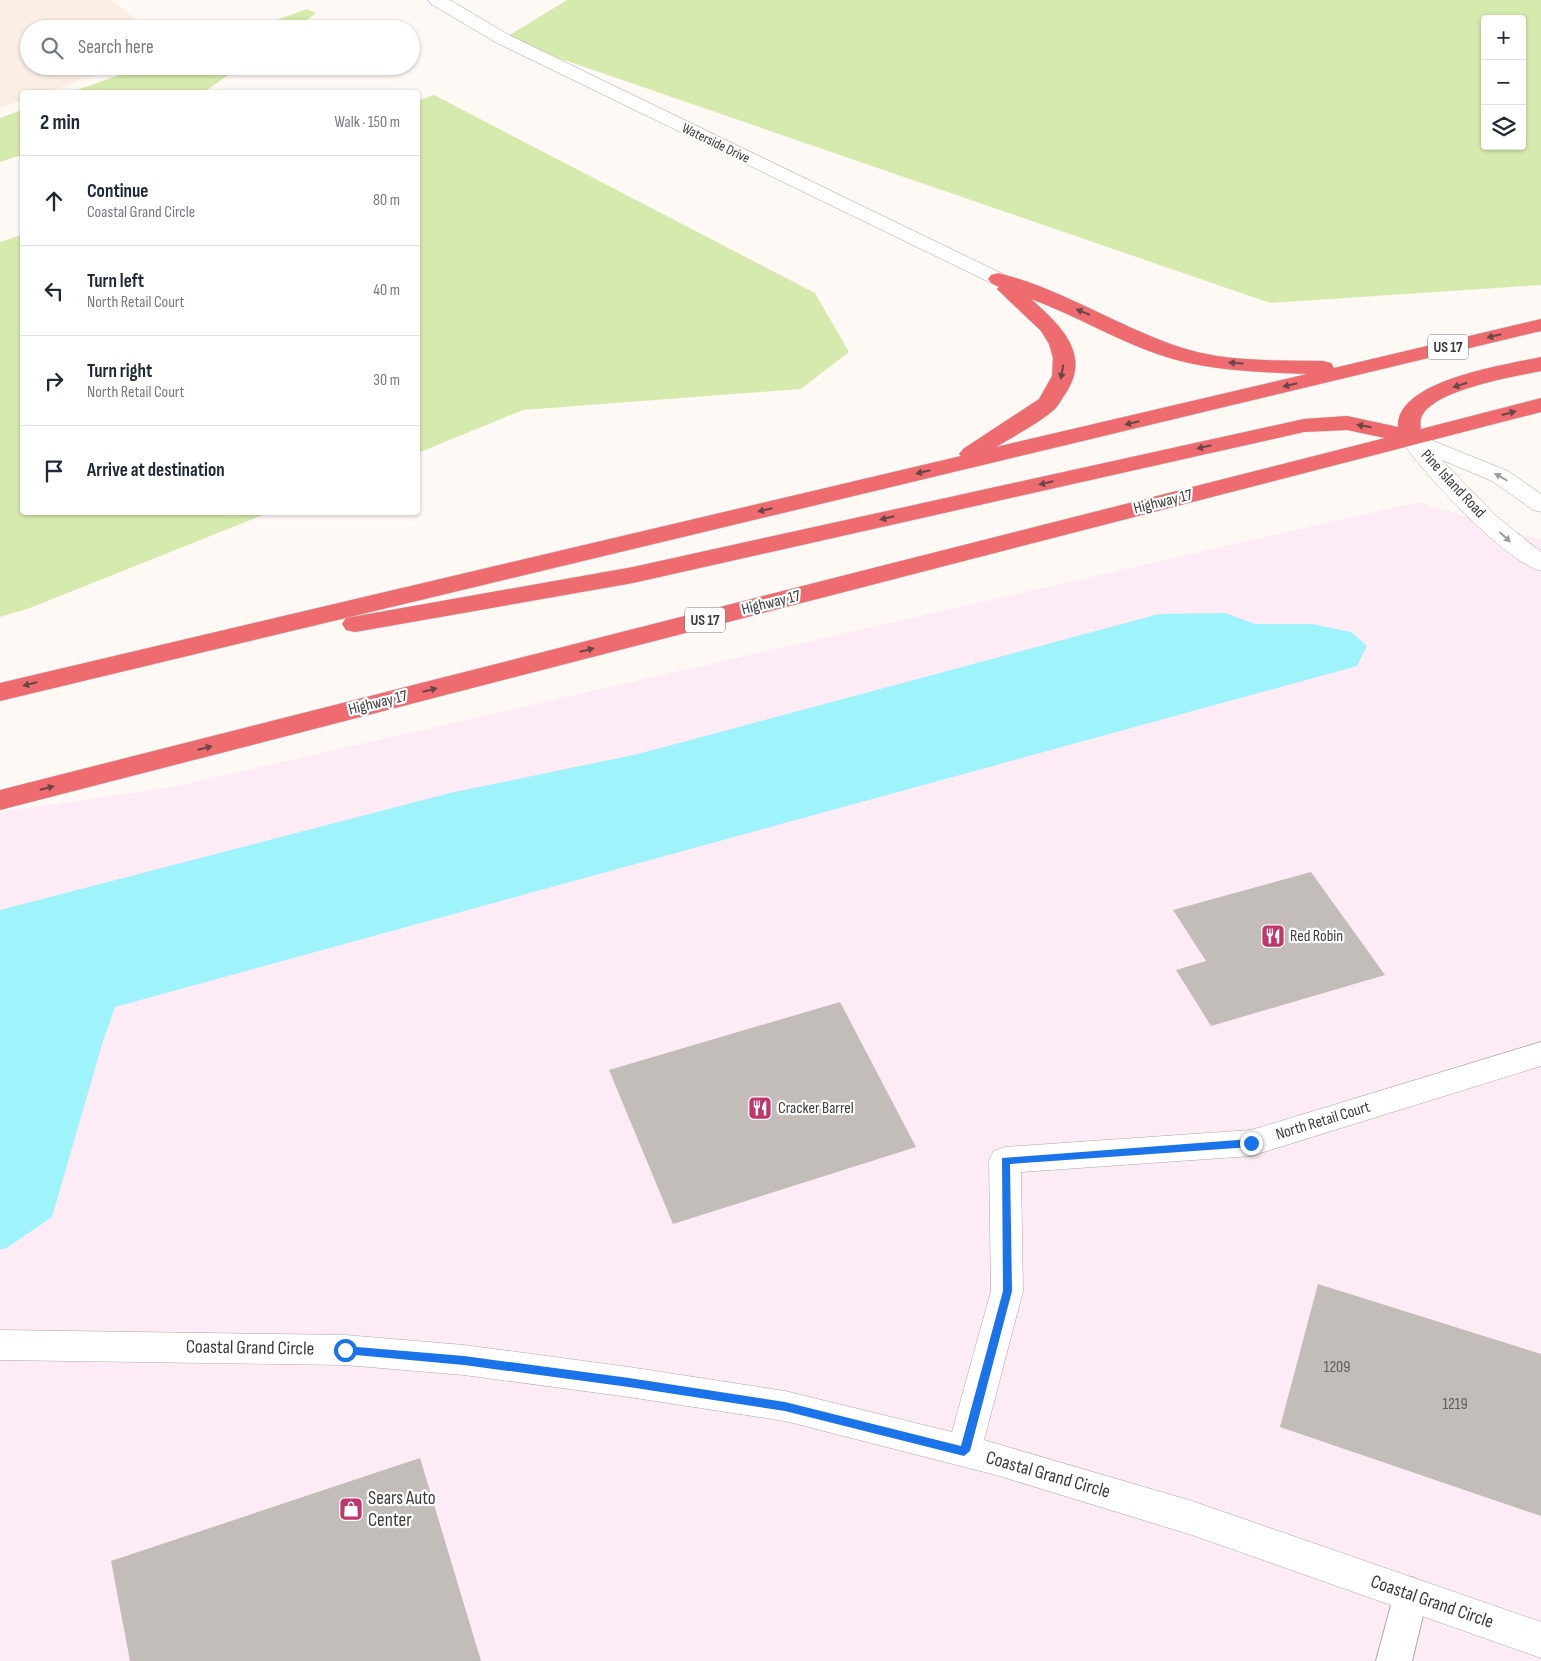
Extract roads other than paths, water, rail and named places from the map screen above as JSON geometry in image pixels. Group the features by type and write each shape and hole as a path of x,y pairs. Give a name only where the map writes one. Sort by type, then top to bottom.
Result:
{"highway":[{"path":"998,279 1089,314 1127,334 1158,347 1195,358 1229,363 1355,370"},
{"path":"955,464 1047,404 1063,376 1064,358 1060,344 1050,327 998,279"},
{"name":"US 17","path":"0,692 1541,325"},
{"path":"60,677 633,575 1243,439 1323,423 1345,423 1378,428 1411,439 1409,423 1412,413 1421,403 1434,394 1465,383 1541,364"},
{"name":"Highway 17","path":"0,800 1541,405"}],"street":[{"name":"Waterside Drive","path":"437,0 503,39 998,279"},
{"name":"Pine Island Road","path":"1411,439 1500,476 1541,505"},
{"name":"Pine Island Road","path":"1411,439 1466,502 1516,547 1541,563"},
{"name":"North Retail Court","path":"964,1451 1007,1291 1005,1160 1251,1143 1541,1054"},
{"name":"Coastal Grand Circle","path":"0,1345 345,1350 464,1360 629,1382 785,1406 964,1451 1192,1518 1541,1640"}],"lane":[{"path":"1394,1661 1411,1594"}],"water":[{"path":"1225,613 1255,624 1312,624 1351,632 1367,646 1357,666 115,1007 103,1041 52,1217 5,1249 0,1249 0,910 450,793 638,754 1159,614"}],"place":[{"name":"Red Robin","path":"1273,936"},
{"name":"Cracker Barrel","path":"760,1108"},
{"name":"Sears Auto Center","path":"351,1509"}]}
